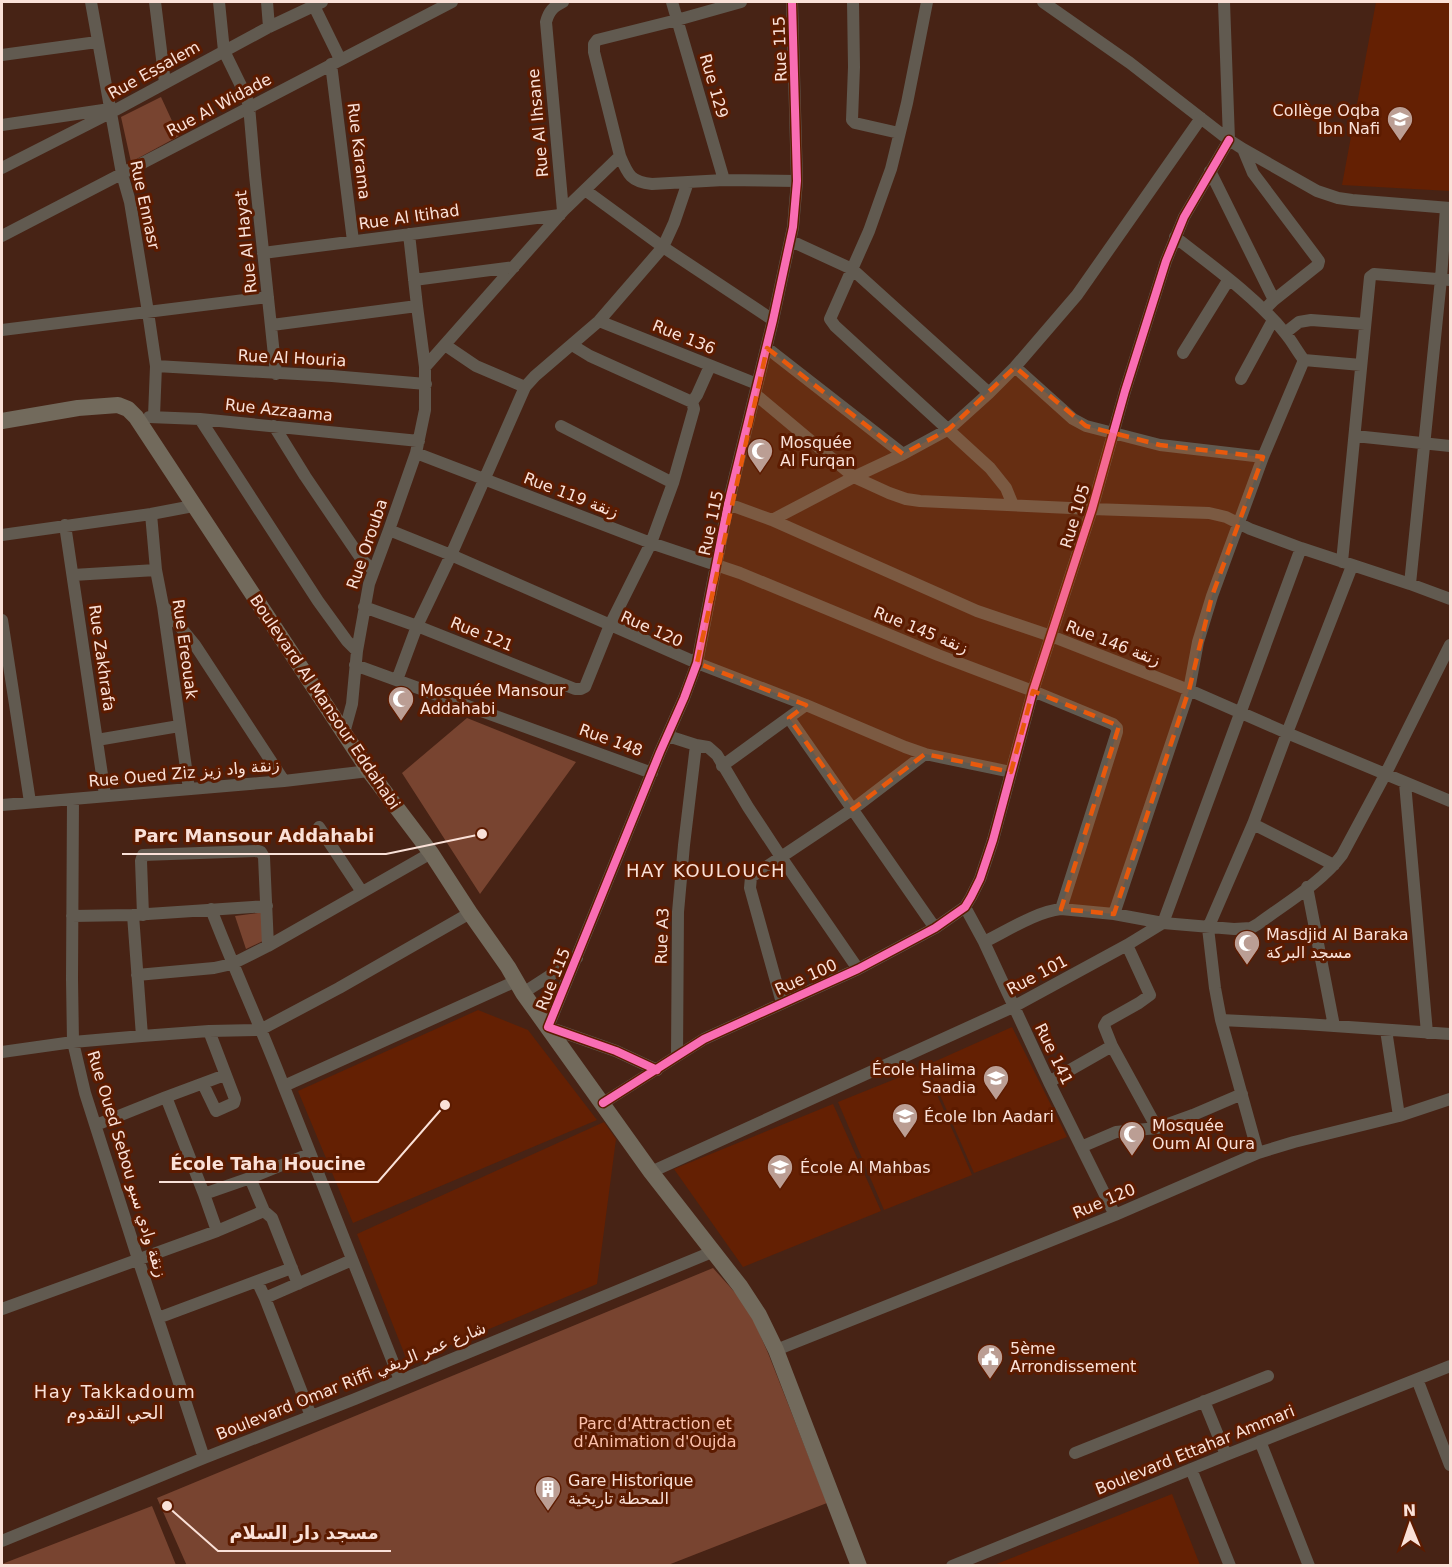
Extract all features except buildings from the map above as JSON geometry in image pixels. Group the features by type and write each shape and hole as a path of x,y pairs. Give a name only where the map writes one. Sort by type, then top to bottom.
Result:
{"main road":[{"path":"2,421 78,408 118,405 128,409 136,417"},
{"name":"Boulevard Al Mansour Eddahabi","path":"136,417 369,771 431,853 520,987 651,1172 751,1302 777,1350 859,1566"}],"street":[{"name":"Rue Ennasr","path":"91,2 122,174 130,202 148,312 156,366 154,416"},
{"path":"155,2 165,83"},
{"path":"219,2 224,51"},
{"path":"267,2 269,27"},
{"name":"Rue Al Widade","path":"2,236 452,2"},
{"name":"Rue Al Ihsane","path":"561,213 546,22 554,6 563,2"},
{"name":"Rue 129","path":"672,2 724,180"},
{"path":"741,2 600,39 594,44 594,52 620,156 636,181 652,184 724,180 797,180"},
{"name":"Rue 115","path":"548,1027 697,663 728,504 791,241 797,180 792,2"},
{"path":"853,2 853,121 857,124 899,133"},
{"path":"1043,2 1130,63 1229,140 1317,190 1331,196 1352,200 1448,208 1446,280 1423,444 1410,584"},
{"path":"1224,2 1229,140"},
{"name":"Rue Essalem","path":"2,168 317,3"},
{"name":"Rue Karama","path":"317,3 336,61 353,242"},
{"path":"925,4 916,63 891,169 869,231 831,316 831,322 990,468 1010,494 1013,505"},
{"path":"2,55 97,42"},
{"name":"Rue Al Hayat","path":"224,51 249,106 276,374"},
{"path":"2,125 110,111"},
{"path":"772,520 949,429 989,393 1015,367 1077,295 1201,118"},
{"name":"Rue 105","path":"965,906 976,889 993,840 1034,691 1092,509 1157,286 1175,237 1229,140"},
{"path":"1242,379 1274,300 1318,265 1319,261 1253,173 1243,149"},
{"path":"425,367 561,213 620,156"},
{"path":"1210,171 1274,300"},
{"path":"397,680 417,626 525,387 599,321 663,247 688,182"},
{"path":"585,190 663,247 773,320"},
{"name":"Rue Al Itihad","path":"264,253 561,213"},
{"name":"Rue Orouba","path":"344,733 352,704 355,665 369,584 416,453 425,410 425,367 409,234"},
{"path":"1175,237 1229,279 1269,315 1304,360 1361,365"},
{"path":"791,241 852,269 989,393"},
{"path":"414,280 514,267"},
{"path":"1258,1153 1221,1020 1208,928 1253,824 1347,564 1355,436 1370,278 1372,274 1446,280"},
{"path":"1183,353 1229,279"},
{"path":"2,330 268,297"},
{"path":"272,325 417,306"},
{"path":"1285,333 1299,322 1311,320 1365,324"},
{"name":"Rue 136","path":"599,321 710,366 756,389 854,477 906,499 1209,513 1300,548 1450,599"},
{"path":"445,345 476,366 525,387"},
{"path":"572,345 590,356 692,402 694,406 694,413 673,483 651,543 610,626"},
{"path":"767,348 903,454"},
{"path":"1114,914 1189,690 1205,618 1263,457 1304,360"},
{"name":"Rue Al Houria","path":"156,366 426,384"},
{"path":"692,402 710,366"},
{"path":"1015,367 1076,421 1086,426 1160,445 1263,457"},
{"name":"Rue Azzaama","path":"136,417 200,419 419,441"},
{"path":"200,419 318,601 346,641 357,651"},
{"path":"274,426 362,560 373,570"},
{"path":"561,426 673,483"},
{"path":"1355,436 1450,446"},
{"name":"Rue 119 زنقة","path":"416,453 651,543 716,565"},
{"name":"Rue 146 زنقة","path":"728,504 772,520 977,611 1051,636 1189,690 1450,801"},
{"path":"2,535 194,506"},
{"name":"Rue Ereouak","path":"151,514 156,570 189,789"},
{"name":"Rue Zakhrafa","path":"65,525 105,795"},
{"name":"Rue 120","path":"389,530 697,663 924,754 1011,772"},
{"path":"1163,923 1300,548"},
{"name":"Rue 145 زنقة","path":"716,565 761,581 938,655 1113,724 1117,732 1061,909"},
{"path":"74,575 156,570"},
{"path":"163,606 185,630 284,781"},
{"name":"Rue 121","path":"364,607 575,689 583,689 587,685 610,626"},
{"path":"2,620 30,802"},
{"path":"984,942 1039,915 1061,909 1114,914 1208,928 1251,928 1307,887 1334,865 1342,855 1450,645"},
{"name":"Rue 148","path":"355,665 652,773"},
{"path":"722,766 806,705"},
{"path":"789,718 935,927"},
{"path":"97,740 179,726"},
{"path":"668,736 713,750 781,857 858,969"},
{"name":"Rue A3","path":"676,1056 679,901 696,745"},
{"path":"782,1003 750,883 752,874 853,809 924,754"},
{"name":"Rue Oued Ziz زنقة واد زيز","path":"2,805 284,781 369,771"},
{"path":"1405,783 1427,1033"},
{"name":"Rue Oued Sebou زنقة وادي سبو","path":"73,799 74,1042 85,1093 204,1458"},
{"path":"1253,824 1334,865"},
{"path":"319,827 362,892"},
{"path":"142,1036 137,975 141,859 145,854 261,852 264,857 268,946"},
{"path":"137,975 214,968 232,964 268,946 431,853"},
{"path":"1307,887 1334,1026"},
{"path":"72,916 138,915 267,906"},
{"name":"Rue 100","path":"603,1103 691,1046 858,969 935,927 965,906"},
{"name":"Rue 141","path":"965,906 1115,1215"},
{"path":"212,909 232,964 284,1086 400,1380"},
{"path":"2,1052 142,1036 260,1030 470,913"},
{"name":"Rue 101","path":"651,1172 1013,1007 1163,923"},
{"path":"1127,945 1150,995 1105,1023 1105,1028 1112,1046 1157,1128"},
{"name":"Rue 115","path":"284,1086 520,987 576,958"},
{"path":"1221,1020 1450,1034"},
{"path":"548,1027 616,1051 657,1070"},
{"path":"1386,1030 1399,1116"},
{"path":"203,1084 213,1109 217,1111 234,1103 235,1099 209,1031"},
{"path":"1049,1082 1112,1046"},
{"path":"96,1125 225,1075"},
{"path":"1081,1147 1116,1132 1157,1128 1242,1094"},
{"path":"166,1097 217,1231"},
{"name":"Rue 120","path":"777,1350 1115,1215 1258,1153 1399,1116 1450,1099"},
{"path":"204,1194 309,1154"},
{"path":"250,1178 264,1211 272,1218 298,1284"},
{"path":"2,1309 217,1231 264,1211"},
{"name":"Boulevard Omar Riffi شارع عمر الريفي","path":"2,1541 712,1252"},
{"path":"265,1298 352,1260"},
{"path":"158,1318 292,1268"},
{"path":"257,1281 311,1416"},
{"name":"Boulevard Ettahar Ammari","path":"951,1566 1450,1366"},
{"path":"1075,1453 1268,1376"},
{"path":"1417,1379 1450,1465"},
{"path":"1204,1401 1226,1455"},
{"path":"1260,1441 1309,1566"},
{"path":"1191,1469 1230,1566"}],"highlighted area":[{"path":"767,348 903,454 949,429 1015,367 1086,426 1160,445 1263,457 1212,596 1189,690 1114,914 1061,909 1119,726 1033,691 1011,772 925,754 853,809 789,718 806,705 697,663"}],"shaded area":[{"name":"Collège Oqba Ibn Nafi","path":"1376,2 1450,2 1450,191 1342,185"},
{"path":"478,1010 528,1030 597,1120 353,1223 298,1091"},
{"name":"École Halima Saadia","path":"1012,1027 1067,1137 974,1173 927,1065"},
{"name":"École Ibn Aadari","path":"925,1067 972,1175 884,1210 838,1102"},
{"name":"École Al Mahbas","path":"833,1104 881,1211 743,1267 674,1169"},
{"path":"604,1122 616,1139 597,1284 408,1363 357,1234"},
{"path":"1172,1494 1200,1565 994,1565 1142,1506"}],"green space":[{"path":"161,97 179,136 131,162 121,117"},
{"path":"467,718 576,762 480,894 402,773"},
{"path":"266,912 265,940 246,949 235,916"},
{"name":"Parc d'Attraction et d'Animation d'Oujda","path":"713,1268 748,1307 827,1503 668,1565 187,1566 157,1498"},
{"path":"152,1506 176,1565 2,1565 2,1564"}],"cycle path":[{"path":"657,1070 616,1051 548,1027 697,663 728,504 793,227 797,181 792,2"},
{"path":"603,1103 704,1039 858,969 935,928 965,907 980,879 993,840 1033,691 1092,509 1125,391 1166,261 1184,217 1229,140"}],"place":[{"name":"Collège Oqba Ibn Nafi","path":"1400,142"},
{"name":"Mosquée Al Furqan","path":"760,474"},
{"name":"Mosquée Mansour Addahabi","path":"401,722"},
{"name":"Parc Mansour Addahabi","path":"482,834"},
{"name":"Masdjid Al Baraka مسجد البركة","path":"1247,966"},
{"name":"École Halima Saadia","path":"996,1101"},
{"name":"École Taha Houcine","path":"445,1105"},
{"name":"École Ibn Aadari","path":"905,1139"},
{"name":"Mosquée Oum Al Qura","path":"1132,1157"},
{"name":"École Al Mahbas","path":"780,1190"},
{"name":"5ème Arrondissement","path":"990,1380"},
{"name":"مسجد دار السلام","path":"167,1506"},
{"name":"Gare Historique المحطة تاريخية","path":"548,1512"}],"district":[{"name":"HAY KOULOUCH","path":"706,870"},
{"name":"Hay Takkadoum الحي التقدوم","path":"115,1401"}]}
